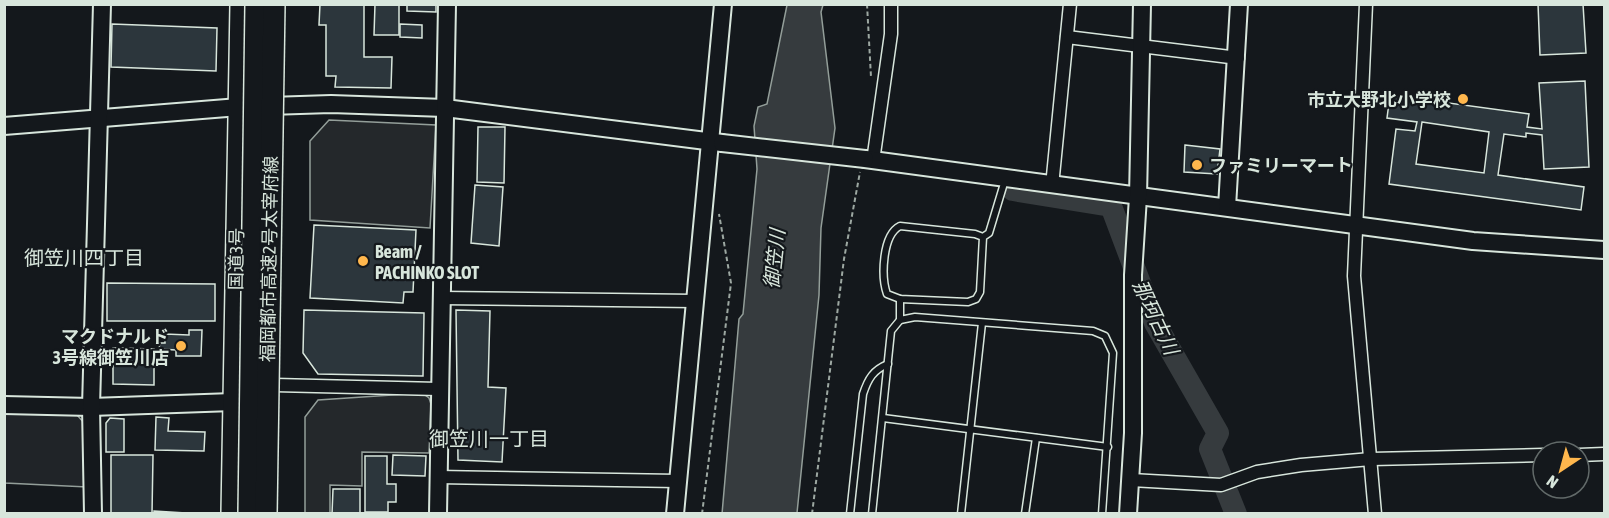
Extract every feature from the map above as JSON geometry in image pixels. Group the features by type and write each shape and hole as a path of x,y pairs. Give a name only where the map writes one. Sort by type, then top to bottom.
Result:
{"highway":[{"name":"国道3号","path":"232,513 241,4"},
{"name":"福岡都市高速2号太宰府線","path":"249,513 256,4"},
{"name":"福岡都市高速2号太宰府線","path":"266,513 274,4"},
{"path":"274,513 282,4"}],"street":[{"path":"93,513 91,407 102,4"},
{"path":"438,513 438,390 447,4"},
{"path":"675,513 695,301 716,142 723,4"},
{"path":"866,162 891,34 891,4"},
{"path":"1052,186 1070,4"},
{"path":"1128,513 1131,480 1133,275 1138,197 1142,4"},
{"path":"1227,207 1238,58 1239,4"},
{"path":"1366,4 1354,276 1375,513"},
{"path":"1067,37 1238,58"},
{"path":"4,126 280,105 331,104 445,108 1227,207 1473,241 1605,250"},
{"path":"440,297 695,301"},
{"path":"275,385 438,390"},
{"path":"4,405 91,407 233,402"},
{"path":"1131,480 1221,485 1257,472 1371,459 1531,455"},
{"path":"438,477 678,481"}],"lane":[{"path":"983,237 989,233 1006,180"},
{"path":"900,226 975,234 983,237 980,292 976,299 968,302 900,299 887,294 883,284 889,237 892,230 900,226"},
{"path":"900,299 900,320"},
{"path":"872,513 891,330 900,320 915,317 1093,331 1105,336 1113,353 1102,513"},
{"path":"961,513 982,323"},
{"path":"850,513 863,394 868,380 876,369 888,364"},
{"path":"883,418 1108,447"},
{"path":"1025,513 1036,438"}],"path":[{"path":"867,4 871,88"},
{"path":"812,513 844,259 866,162"},
{"path":"702,513 731,283 719,213"}],"shaded area":[{"path":"329,120 436,125 430,228 310,220 310,141"},
{"path":"422,393 429,398 431,404 429,453 362,452 362,486 330,485 330,513 305,513 305,417 318,400"},
{"path":"4,412 77,415 86,425 87,487 5,483"}],"water":[{"name":"御笠川","path":"787,5 823,5 821,12 835,128 821,228 819,295 797,513 722,514 739,319 743,314 757,169 754,126 758,107 767,104"}],"building":[{"path":"320,4 364,4 364,57 392,57 391,88 335,87 336,76 326,76 326,25 319,25"},
{"path":"375,4 399,4 399,35 374,35"},
{"path":"407,4 436,4 436,12 407,11"},
{"path":"1538,4 1583,4 1586,53 1540,55"},
{"path":"112,24 217,28 216,71 111,67"},
{"path":"400,24 422,25 422,38 400,37"},
{"path":"1585,81 1589,167 1544,169 1542,135 1526,133 1526,137 1504,134 1498,175 1584,187 1581,210 1389,184 1396,129 1415,131 1417,122 1387,118 1390,95 1529,114 1527,127 1542,129 1539,83","holes":["1422,122 1489,132 1484,173 1416,164"]},
{"path":"478,127 505,127 504,183 477,182"},
{"path":"1185,145 1220,149 1217,174 1184,172"},
{"path":"475,185 503,187 499,246 471,243"},
{"name":"Beam / PACHINKO SLOT","path":"314,225 416,230 413,292 404,292 403,303 310,298"},
{"path":"107,283 215,284 215,321 107,321"},
{"path":"304,310 424,313 423,376 318,374 303,353"},
{"path":"456,310 490,311 488,387 506,388 502,462 458,460"},
{"name":"マクドナルド 3号線御笠川店","path":"189,330 202,330 201,356 176,356 176,350 159,349 160,343 165,343 165,334 189,335"},
{"path":"113,348 154,349 154,385 113,384"},
{"path":"156,417 169,418 168,431 205,432 204,451 155,450"},
{"path":"110,418 124,419 124,452 106,452 106,423"},
{"path":"111,455 153,455 152,514 111,514"},
{"path":"393,455 426,456 425,476 392,475"},
{"path":"365,456 387,456 387,484 396,484 396,502 388,502 388,512 365,512"},
{"path":"333,489 360,489 360,514 332,514"},
{"path":"154,511 202,514 154,514"}],"waterway":[{"name":"那珂古川","path":"1013,190 1111,206 1155,323 1218,433 1210,449 1236,514"}],"place":[{"name":"市立大野北小学校","path":"1463,99"},
{"name":"ファミリーマート","path":"1197,165"},
{"name":"Beam / PACHINKO SLOT","path":"363,261"},
{"name":"マクドナルド 3号線御笠川店","path":"181,346"}],"district":[{"name":"御笠川四丁目","path":"84,257"},
{"name":"御笠川一丁目","path":"489,438"}]}
